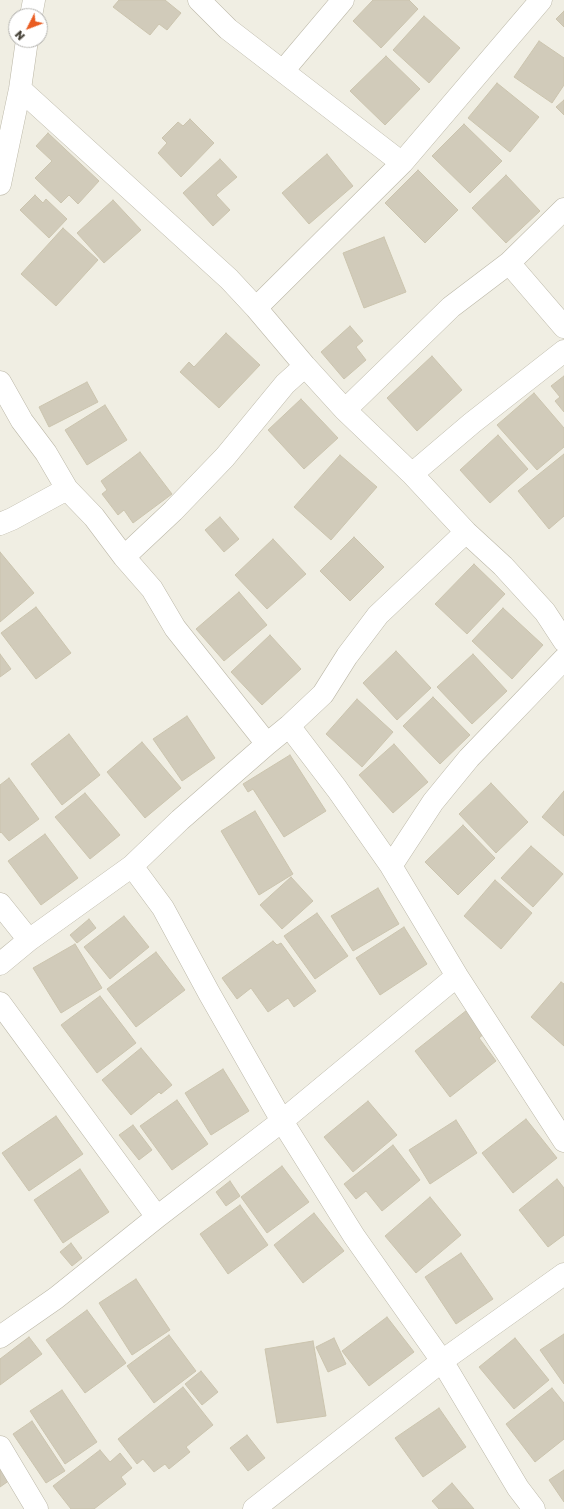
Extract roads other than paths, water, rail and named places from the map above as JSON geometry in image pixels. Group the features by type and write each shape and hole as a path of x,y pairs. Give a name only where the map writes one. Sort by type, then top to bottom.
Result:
{"street":[{"path":"199,0 228,29 402,163"},
{"path":"283,71 343,0"},
{"path":"256,308 402,163 541,0"},
{"path":"0,184 20,89 26,48"},
{"path":"20,89 229,279 256,308 305,366 346,410 412,474 466,532 503,566 545,612 564,641"},
{"path":"346,410 451,307 509,263 564,209"},
{"path":"509,263 564,327"},
{"path":"412,474 472,423 564,351"},
{"path":"124,557 173,511 225,457 285,384 305,366"},
{"path":"0,382 22,421 46,453 67,489 94,517 124,557 152,589 175,628 267,744"},
{"path":"0,524 12,520 67,489"},
{"path":"0,964 29,940 132,866 180,820 289,726 323,694 347,656 378,616 466,532"},
{"path":"391,866 433,802 470,758 564,659"},
{"path":"289,726 337,789 391,866 456,976 564,1141"},
{"path":"132,866 163,908 282,1122 354,1236 442,1361 518,1488 534,1509"},
{"path":"0,904 29,940"},
{"path":"0,1337 56,1298 157,1217 282,1122 456,976"},
{"path":"0,1003 157,1217"},
{"path":"254,1509 442,1361 564,1274"},
{"path":"0,1447 37,1509"}]}
